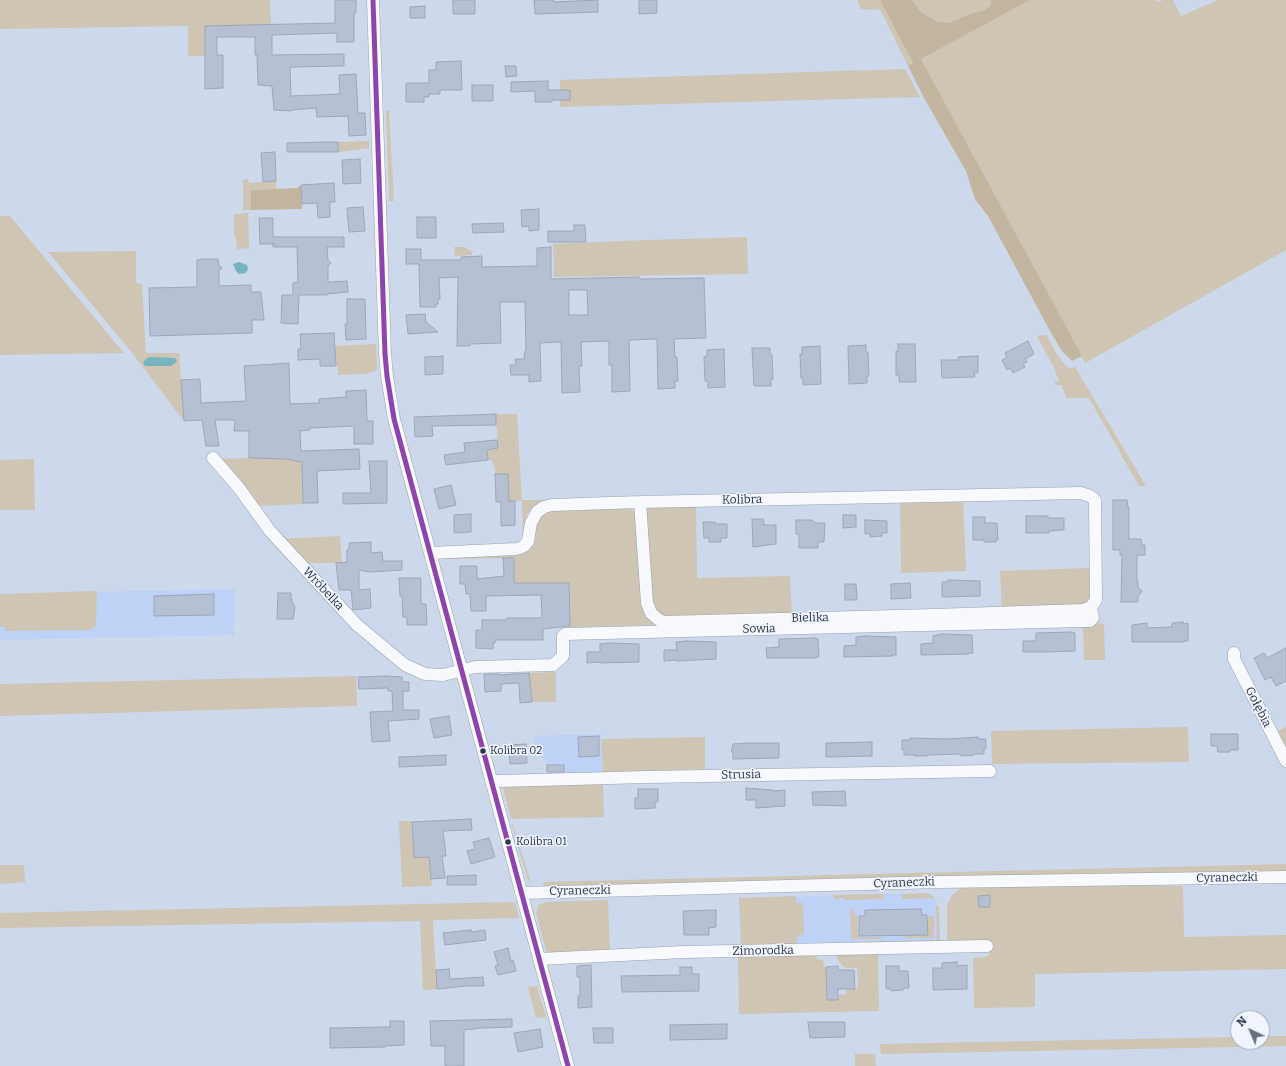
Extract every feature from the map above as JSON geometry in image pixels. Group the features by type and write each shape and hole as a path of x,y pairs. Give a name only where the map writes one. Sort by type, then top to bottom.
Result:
{"street":[{"path":"373,0 384,318 387,376 394,420 568,1066"},
{"name":"Wróbelka","path":"213,458 285,548 357,625 376,642 405,665 425,674 443,675 461,670"},
{"name":"Kolibra","path":"430,553 520,548 528,541 531,523 537,512 552,505 1081,493 1090,496 1095,500 1096,600 1086,612"},
{"name":"Bielika","path":"640,502 647,603 651,613 659,620 664,622 1086,612"},
{"name":"Sowia","path":"461,670 475,667 554,665 562,658 564,654 563,636 565,634 1086,612"},
{"name":"Gołębia","path":"1234,653 1234,659 1286,761"},
{"name":"Strusia","path":"492,783 498,781 626,777 990,771"},
{"name":"Cyraneczki","path":"521,893 941,882 1286,877"},
{"name":"Zimorodka","path":"539,959 684,952 987,946"}],"shaded area":[{"path":"0,0 270,0 271,25 205,26 205,56 188,56 188,26 0,29"},
{"path":"857,0 880,0 913,63 908,66 880,9 861,9"},
{"path":"880,0 912,0 921,12 936,21 948,23 969,14 985,10 991,5 991,0 1030,0 921,59 1082,356 1072,361 1062,351 988,216 975,199 966,171 924,98 908,66 913,63"},
{"path":"912,0 991,0 991,5 985,10 969,14 948,23 936,21 921,12"},
{"path":"1030,0 1156,0 1158,2 1163,0 1173,0 1181,16 1218,0 1286,0 1286,250 1085,363 921,59"},
{"path":"905,69 920,97 560,107 560,80"},
{"path":"386,111 389,111 394,201 389,201"},
{"path":"369,141 369,148 338,152 338,142"},
{"path":"248,179 249,183 276,181 276,189 251,190 251,210 243,210 243,180"},
{"path":"301,185 302,209 251,210 251,190 297,188"},
{"path":"248,213 249,248 237,249 236,238 234,235 234,214"},
{"path":"0,216 10,216 124,353 0,355"},
{"path":"747,237 748,274 554,277 553,244"},
{"path":"454,247 464,247 472,252 472,255 455,256"},
{"path":"136,251 136,283 142,284 146,353 179,353 184,421 133,354 48,252"},
{"path":"239,262 247,265 248,269 246,273 239,274 236,271 233,264"},
{"path":"1047,335 1057,355 1069,369 1075,367 1146,486 1139,486 1089,398 1067,398 1061,385 1055,385 1055,382 1059,381 1054,368 1037,336"},
{"path":"376,344 377,370 366,374 338,375 335,346"},
{"path":"149,357 175,358 177,361 171,366 145,366 143,363"},
{"path":"496,414 517,414 522,500 548,500 531,509 527,514 523,537 522,501 509,501 508,474 495,474 495,467 491,460 488,460 487,450 498,448"},
{"path":"278,457 302,462 303,504 256,506 217,459"},
{"path":"34,459 35,510 0,510 0,460"},
{"path":"963,498 966,571 901,573 900,507 902,500"},
{"path":"696,505 697,578 790,576 792,616 666,617 658,612 652,605 645,511 650,506"},
{"path":"626,507 634,511 637,515 645,611 659,625 570,627 569,583 514,583 513,558 442,559 524,552 529,550 533,546 536,521 546,511"},
{"path":"340,536 342,563 303,563 281,539"},
{"path":"1090,568 1090,595 1087,602 1081,607 1002,611 1000,571"},
{"path":"235,589 234,635 0,640 0,594"},
{"path":"97,591 96,625 91,630 5,631 5,627 0,627 0,594"},
{"path":"1083,624 1104,624 1105,660 1084,660"},
{"path":"556,672 556,702 532,702 529,673"},
{"path":"356,676 357,706 0,716 0,684"},
{"path":"1188,727 1189,762 992,764 991,731"},
{"path":"1286,727 1286,751 1276,732"},
{"path":"600,734 603,772 547,774 547,760 536,755 535,736"},
{"path":"705,737 705,769 603,772 601,739"},
{"path":"603,784 604,817 511,819 503,788 511,785"},
{"path":"399,821 412,821 414,858 429,857 432,886 402,887"},
{"path":"513,824 531,883 527,878"},
{"path":"1286,864 1286,871 1084,874 544,887 543,882"},
{"path":"0,865 24,865 25,882 0,884"},
{"path":"1092,885 1183,886 1184,937 1286,935 1286,969 1035,974 1035,1007 974,1008 973,958 986,957 989,955 988,941 947,942 947,905 952,895 959,890 959,888"},
{"path":"928,893 935,898 938,905 939,942 741,947 739,898"},
{"path":"928,893 935,898 902,899 902,894"},
{"path":"884,894 884,899 845,900 844,898 839,898 839,900 837,900 833,895"},
{"path":"796,896 796,903 803,903 804,935 797,935 797,945 741,947 739,898"},
{"path":"608,900 610,951 547,954 536,913 538,905 547,902"},
{"path":"515,902 519,918 433,920 437,989 423,990 420,921 0,928 0,913"},
{"path":"936,905 939,906 940,942 851,944 851,942 937,940"},
{"path":"850,907 857,916 858,937 882,937 882,939 851,939"},
{"path":"928,916 934,916 934,938 905,938 905,935 928,935"},
{"path":"738,954 817,955 817,959 823,960 824,967 826,967 827,1000 838,1000 838,995 846,994 846,989 857,989 858,982 857,968 845,968 838,961 836,955 878,954 879,1011 739,1014"},
{"path":"537,986 546,1017 536,1018 528,987"},
{"path":"1270,1036 1286,1036 1286,1046 1270,1046"},
{"path":"1230,1037 1230,1047 881,1054 880,1044"},
{"path":"855,1054 875,1054 876,1066 855,1066"}],"building":[{"path":"335,0 356,0 356,13 354,13 354,42 337,42 337,33 272,35 272,55 344,54 344,66 290,67 291,96 340,94 339,75 356,74 358,113 365,113 366,135 349,136 348,116 317,117 316,108 291,111 274,110 272,86 258,85 255,37 217,37 217,55 223,55 223,88 205,89 205,26 335,23"},
{"path":"453,0 475,0 475,14 453,14"},
{"path":"534,0 554,0 554,2 598,0 598,12 535,14"},
{"path":"639,0 657,0 657,13 639,14"},
{"path":"425,6 425,18 410,18 410,7"},
{"path":"461,61 462,90 440,90 440,94 429,94 429,97 424,97 424,102 406,102 406,83 429,83 429,70 436,70 436,62"},
{"path":"505,66 516,66 517,76 506,77"},
{"path":"548,81 548,90 570,90 570,100 535,102 535,91 511,92 511,82"},
{"path":"472,85 493,85 493,101 472,101"},
{"path":"338,142 338,152 287,152 287,143"},
{"path":"275,152 276,181 263,182 261,153"},
{"path":"360,159 361,183 343,184 342,160"},
{"path":"334,183 335,202 330,202 330,217 318,218 317,203 302,204 301,185"},
{"path":"363,207 365,231 349,232 347,208"},
{"path":"539,209 539,230 529,231 529,226 522,227 521,210"},
{"path":"417,217 436,217 436,238 417,238"},
{"path":"259,218 273,218 273,237 344,237 344,247 327,247 328,260 331,263 328,266 328,282 347,281 348,292 327,295 299,295 298,324 281,323 282,295 293,295 293,283 298,282 297,247 273,247 273,244 260,244"},
{"path":"503,223 504,232 473,233 472,224"},
{"path":"574,225 585,225 586,242 548,242 548,231 574,231"},
{"path":"551,247 551,279 639,277 640,279 704,278 706,338 674,339 675,357 677,357 678,381 675,381 675,388 658,389 657,339 629,340 630,391 612,392 612,365 609,365 609,341 581,342 582,366 579,366 580,392 562,393 561,342 540,343 541,381 529,382 529,375 511,375 510,365 516,365 515,359 524,359 526,351 525,302 500,302 501,343 457,346 458,277 439,278 440,299 438,300 438,304 436,304 436,307 420,307 419,264 406,264 406,249 421,249 421,260 461,260 461,257 482,256 482,267 537,266 537,248","holes":["569,290 587,290 588,315 569,315"]},
{"path":"218,259 219,265 222,268 219,270 219,286 251,285 251,292 261,292 264,320 252,320 252,333 150,336 149,288 197,287 197,260"},
{"path":"347,299 365,299 366,339 346,340 345,324 347,324"},
{"path":"425,314 426,322 438,332 408,334 406,315"},
{"path":"334,333 336,366 320,366 320,359 298,360 298,349 301,349 300,334"},
{"path":"1028,341 1034,354 1025,359 1027,362 1023,364 1025,367 1013,373 1010,368 1007,370 1002,360 1007,358 1005,353"},
{"path":"898,344 915,344 916,382 899,382 899,375 896,375 896,351 898,351"},
{"path":"866,345 866,352 868,352 869,376 867,376 867,383 849,384 848,346"},
{"path":"820,346 821,384 803,385 803,378 801,378 800,354 802,354 802,347"},
{"path":"752,348 770,348 770,355 772,355 773,379 771,379 771,386 754,386"},
{"path":"724,349 725,387 708,388 708,381 705,381 704,357 707,356 707,350"},
{"path":"443,356 443,374 425,375 425,357"},
{"path":"978,356 978,373 974,373 975,377 942,378 941,360 958,360 958,357"},
{"path":"289,363 290,404 319,403 319,399 346,397 346,391 366,390 367,421 373,421 373,444 354,444 354,426 310,428 310,430 300,431 301,451 359,449 360,469 317,471 318,503 303,503 302,462 287,459 249,458 249,431 234,431 235,420 215,420 219,446 206,446 202,420 184,421 181,380 200,379 201,403 246,401 244,366"},
{"path":"496,414 496,425 432,426 433,436 415,437 414,417"},
{"path":"497,440 498,448 487,450 488,460 446,465 444,455 465,452 464,443"},
{"path":"369,461 387,461 387,503 343,504 343,493 371,493"},
{"path":"495,474 508,474 509,501 515,501 515,525 501,526 501,502 496,502"},
{"path":"451,485 456,505 439,509 434,489"},
{"path":"1113,500 1127,500 1129,507 1129,539 1141,539 1142,545 1145,545 1145,555 1137,555 1137,582 1138,587 1142,591 1138,597 1138,602 1121,602 1122,555 1120,555 1120,550 1113,550"},
{"path":"471,514 471,532 454,533 454,515"},
{"path":"843,515 856,515 856,527 843,528"},
{"path":"1026,516 1064,518 1064,530 1049,531 1049,533 1026,533"},
{"path":"973,517 985,517 985,523 997,523 998,540 996,540 996,542 973,540"},
{"path":"752,519 763,519 764,525 776,525 776,544 753,547"},
{"path":"796,520 812,520 815,523 825,523 824,542 818,542 818,548 799,548 799,534 796,534"},
{"path":"865,520 887,521 887,533 882,533 882,536 870,537 870,533 865,534"},
{"path":"703,522 727,524 727,538 721,538 721,542 709,542 709,538 704,538"},
{"path":"371,542 371,553 382,552 383,561 402,561 402,570 369,572 359,570 359,590 370,589 371,608 353,610 351,590 339,590 336,563 347,562 347,550 349,549 349,543"},
{"path":"503,558 514,558 514,583 569,583 570,626 543,629 543,640 495,640 495,643 493,643 493,649 476,648 476,630 482,630 482,620 542,618 541,595 486,596 486,611 471,611 470,594 466,594 465,584 460,584 460,566 477,566 477,579 504,576"},
{"path":"399,578 421,578 421,604 426,604 427,625 407,625 407,617 403,617"},
{"path":"948,580 980,581 980,596 942,597 942,582 948,582"},
{"path":"910,583 911,598 891,599 891,584"},
{"path":"845,584 856,584 857,600 845,600"},
{"path":"278,593 291,593 291,599 295,607 293,619 277,619"},
{"path":"214,594 214,615 154,616 154,596"},
{"path":"1183,622 1183,624 1188,623 1188,641 1132,642 1132,625 1147,623 1147,628 1172,627 1172,623"},
{"path":"1036,633 1075,633 1075,651 1023,652 1023,641 1036,641"},
{"path":"942,634 972,635 973,653 921,655 921,644 933,643 933,636"},
{"path":"856,637 896,637 896,655 844,657 844,646 856,645"},
{"path":"779,639 818,639 819,657 767,658 766,648 779,647"},
{"path":"676,642 716,642 716,659 664,661 664,650 677,650"},
{"path":"600,644 639,644 639,662 587,663 587,652 600,652"},
{"path":"1286,648 1286,681 1276,686 1271,677 1265,680 1254,658 1264,653 1267,658"},
{"path":"529,673 532,702 520,703 519,683 501,684 501,691 485,692 484,674 500,675"},
{"path":"358,677 402,677 402,682 409,682 409,691 403,691 403,710 419,710 419,719 388,721 390,741 372,742 370,712 393,711 392,691 388,691 388,688 359,689"},
{"path":"449,716 452,735 434,738 430,719"},
{"path":"1211,734 1238,734 1238,750 1218,752 1217,746 1211,746"},
{"path":"599,736 599,756 579,757 578,737"},
{"path":"978,737 978,739 986,739 986,749 984,749 984,754 961,756 961,754 914,756 904,755 904,750 902,750 902,740 910,740 910,738 947,739"},
{"path":"872,742 872,756 826,757 826,743"},
{"path":"779,743 779,758 733,759 733,753 731,751 733,744"},
{"path":"526,744 527,763 510,764 509,745"},
{"path":"446,755 446,765 399,767 399,757"},
{"path":"547,765 564,765 564,772 547,772"},
{"path":"746,788 773,791 785,790 785,806 756,808 756,800 746,800"},
{"path":"638,789 658,789 658,802 655,802 655,808 635,809 635,798 638,798"},
{"path":"845,791 846,806 813,805 812,792"},
{"path":"471,819 472,830 443,831 446,856 442,856 445,878 431,879 429,857 414,858 412,822"},
{"path":"489,838 495,857 471,864 467,851 475,849 473,842"},
{"path":"476,875 476,885 447,885 447,876"},
{"path":"990,895 990,907 979,907 978,896"},
{"path":"921,909 922,915 927,915 928,935 859,936 859,916 865,916 865,910"},
{"path":"716,910 716,927 709,928 709,935 684,935 683,911"},
{"path":"471,930 471,932 485,930 486,940 445,945 443,933"},
{"path":"508,948 511,961 513,960 516,971 498,975 495,966 498,965 494,952"},
{"path":"957,962 957,966 967,965 967,989 933,990 933,968 942,968 942,963"},
{"path":"591,965 592,1007 578,1008 578,996 580,996 580,977 577,977 577,966"},
{"path":"838,966 838,970 854,970 855,989 838,989 838,1000 827,1000 826,967"},
{"path":"886,966 899,966 899,971 908,971 909,988 891,991 891,989 886,989"},
{"path":"680,967 692,967 692,974 699,974 699,991 622,992 621,976 680,975"},
{"path":"449,969 450,979 483,977 484,986 437,989 436,970"},
{"path":"512,1019 512,1027 464,1030 464,1066 445,1066 445,1046 431,1046 430,1021"},
{"path":"390,1021 404,1021 404,1045 385,1047 330,1048 330,1028 390,1027"},
{"path":"808,1022 845,1022 845,1037 810,1038"},
{"path":"727,1024 727,1039 670,1040 670,1025"},
{"path":"593,1028 613,1028 613,1043 594,1043"},
{"path":"540,1029 543,1047 518,1052 514,1033"}],"transit line":[{"path":"373,0 385,354 394,419 568,1066"}],"place":[{"name":"Kolibra 02","path":"483,751"},
{"name":"Kolibra 01","path":"508,842"}]}
